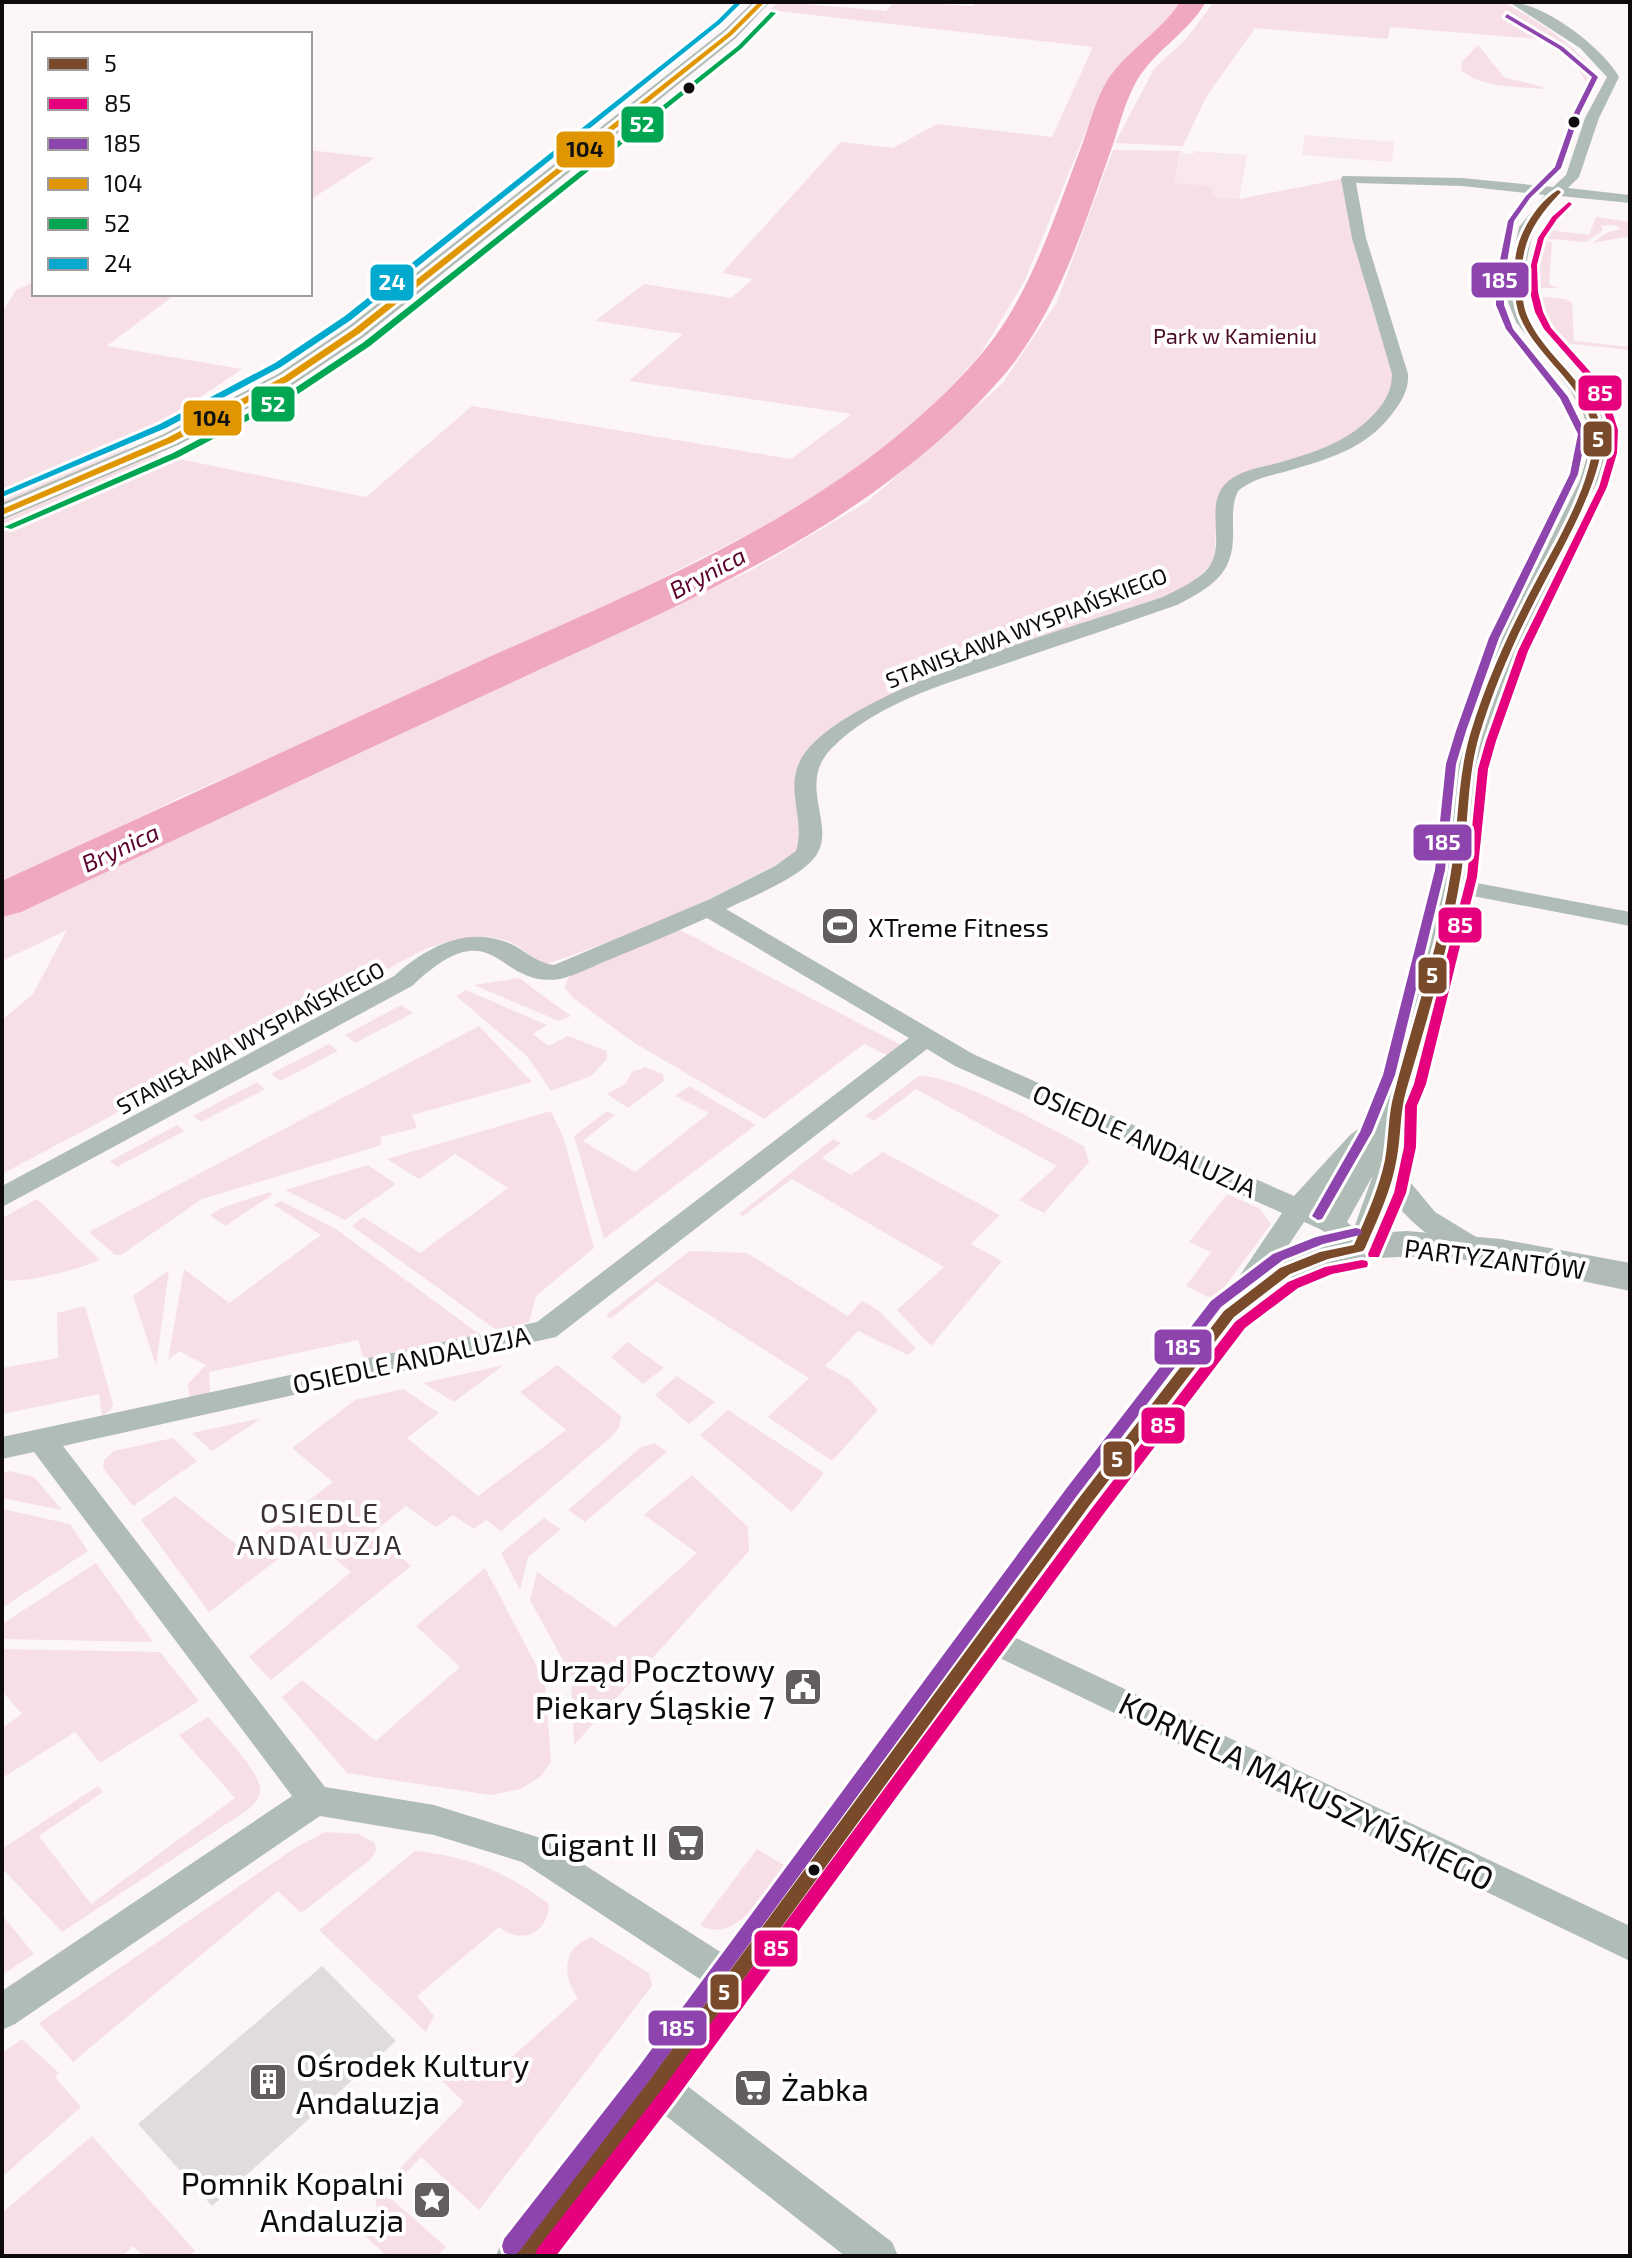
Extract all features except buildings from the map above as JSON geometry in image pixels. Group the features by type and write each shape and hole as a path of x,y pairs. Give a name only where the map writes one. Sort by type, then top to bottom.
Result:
{"street":[{"path":"2,512 68,486 219,416 286,379 357,331 730,34 762,2"},
{"path":"1346,1236 1404,1080 1453,885 1467,766 1476,736 1508,645 1589,480 1597,449 1598,432 1586,403 1524,322 1516,302 1519,252 1526,227 1540,207 1572,177 1592,118 1617,87 1606,64 1515,2"},
{"name":"STANISŁAWA WYSPIAŃSKIEGO","path":"2,1198 403,981 428,958 460,946 484,945 505,950 536,972 557,972 711,910 793,864 807,852 811,839 804,798 805,778 814,754 826,742 884,706 937,681 1170,601 1191,590 1209,576 1223,556 1224,502 1232,486 1249,476 1341,449 1370,429 1391,403 1401,384 1359,238 1348,179 1462,182 1558,192"},
{"path":"1558,192 1630,199"},
{"path":"1453,885 1630,919"},
{"name":"OSIEDLE ANDALUZJA","path":"711,910 964,1060 1299,1209 1346,1236"},
{"name":"OSIEDLE ANDALUZJA","path":"2,1448 546,1330 927,1037"},
{"path":"1346,1236 1384,1189 1394,1145 1393,1109"},
{"path":"1229,1314 1267,1252 1299,1209 1393,1109"},
{"path":"1388,1172 1412,1210 1442,1232 1477,1251"},
{"name":"PARTYZANTÓW","path":"524,2256 734,1981 984,1636 1229,1314 1285,1271 1325,1255 1346,1236 1477,1251 1630,1277"},
{"path":"41,1440 315,1800 434,1820 532,1850 734,1981"},
{"name":"KORNELA MAKUSZYŃSKIEGO","path":"984,1636 1630,1944"},
{"path":"2,2012 315,1800"},
{"path":"656,2085 878,2256"}],"shaded area":[{"path":"1305,135 1394,142 1392,162 1302,155"},
{"path":"1194,151 1247,155 1239,199 1211,197 1213,187 1173,183 1181,153 1193,154"}],"green space":[{"path":"779,2 886,11 894,2 973,6 976,2 1184,2 1168,25 1122,63 1095,109 1025,280 980,355 924,415 808,504 545,637 183,796 2,884 2,313 16,290 32,283 32,296 173,296 107,346 242,369 125,448 366,497 472,406 791,459 852,414 629,381 683,334 595,321 644,284 731,298 753,279 722,273 841,142 893,148 937,124 1052,137 1093,47 769,10"},
{"path":"1214,2 1503,2 1567,43 1593,74 1587,83 1566,50 1551,40 1390,27 1388,39 1255,28 1206,97 1183,146 1115,143 1154,69 1186,39"},
{"path":"1478,45 1504,77 1542,89 1499,85 1469,76 1461,70 1462,62"},
{"path":"312,150 375,158 312,199"},
{"name":"Park w Kamieniu","path":"1113,150 1181,151 1173,183 1213,186 1212,197 1239,199 1341,179 1370,301 1395,381 1395,388 1370,422 1346,442 1225,485 1218,498 1214,561 1194,581 1169,596 937,676 829,733 806,757 798,775 796,797 802,843 787,859 660,924 547,964 514,944 492,938 458,940 425,949 2,1174 2,1020 33,994 67,930 2,961 2,914 750,571 867,502 1002,384 1057,302"},
{"path":"1596,217 1630,222 1630,236 1592,243 1608,232 1621,229 1614,225 1601,226 1603,230 1586,242 1539,238 1542,229 1589,235"},
{"path":"1538,240 1552,242 1549,284 1559,288 1533,288"},
{"path":"1536,298 1566,299 1572,303 1574,341 1630,347 1630,350 1554,342 1538,319 1533,303 1539,301"},
{"path":"680,930 901,1045 889,1056 864,1044 764,1119 633,1042 573,998 565,988 567,980 575,973"},
{"path":"519,978 571,1016 559,1021 474,985"},
{"path":"466,990 547,1025 533,1034 548,1046 568,1036 607,1051 607,1059 591,1076 551,1091 527,1056 456,996"},
{"path":"401,1005 413,1013 355,1043 345,1035"},
{"path":"479,1026 532,1082 412,1115 417,1128 380,1137 382,1145 202,1199 121,1255 115,1255 89,1232"},
{"path":"329,1044 338,1051 280,1081 271,1074"},
{"path":"645,1067 663,1074 664,1081 628,1108 607,1094 625,1084 632,1072"},
{"path":"919,1076 955,1084 1026,1115 1084,1146 1089,1162 1044,1213 1019,1200 1057,1166 916,1089 874,1121 865,1116"},
{"path":"257,1082 265,1089 201,1122 193,1116"},
{"path":"689,1086 756,1125 604,1239 574,1136 607,1111 615,1115 583,1141 635,1172 709,1113 675,1096"},
{"path":"551,1111 564,1139 594,1248 536,1296 529,1322 499,1332 352,1226 363,1217 420,1253 508,1188 455,1154 419,1179 387,1159"},
{"path":"177,1125 184,1131 117,1167 110,1161"},
{"path":"833,1139 841,1143 822,1158 851,1175 883,1152 1000,1215 971,1244 1002,1261 931,1346 897,1310 944,1267 792,1179 743,1216 739,1214"},
{"path":"368,1165 396,1184 345,1220 285,1190"},
{"path":"270,1192 272,1195 225,1226 210,1215 221,1208"},
{"path":"1227,1194 1260,1209 1271,1224 1215,1300 1186,1286 1211,1252 1189,1242"},
{"path":"37,1199 100,1260 38,1278 2,1280 2,1218"},
{"path":"281,1201 336,1229 482,1336 364,1360 358,1340 209,1372 210,1394 190,1399 188,1384 206,1365 179,1351 168,1360 184,1269 229,1303 321,1235 274,1205"},
{"path":"690,1251 747,1253 848,1316 862,1301 878,1310 916,1348 908,1355 858,1331 825,1366 850,1380 878,1410 832,1461 768,1417 809,1378 657,1282 610,1319 606,1315"},
{"path":"169,1270 156,1366 133,1296"},
{"path":"85,1306 113,1404 111,1410 102,1416 99,1394 2,1414 2,1368 58,1358 57,1313"},
{"path":"627,1342 664,1368 643,1384 611,1357"},
{"path":"504,1365 454,1402 423,1383"},
{"path":"557,1365 621,1416 619,1428 501,1531 486,1520 474,1529 453,1515 436,1527 406,1506 373,1533 411,1566 271,1680 249,1657 351,1572 308,1536 209,1612 141,1520 175,1496 243,1550 333,1482 292,1448 355,1400 403,1389 439,1413 407,1438 478,1496 566,1430 520,1392"},
{"path":"677,1376 715,1402 689,1424 655,1395"},
{"path":"728,1410 824,1473 792,1512 700,1435"},
{"path":"262,1418 212,1451 192,1433"},
{"path":"173,1438 197,1461 133,1506 103,1468 104,1460 114,1451"},
{"path":"654,1443 667,1452 585,1522 568,1510 640,1448"},
{"path":"10,1471 34,1477 62,1510 2,1498 2,1473"},
{"path":"692,1475 748,1527 749,1551 574,1745 571,1675 530,1600 537,1572 615,1627 697,1553 644,1515"},
{"path":"2,1509 70,1524 88,1551 2,1608"},
{"path":"544,1518 561,1529 528,1557 520,1590 501,1553"},
{"path":"96,1563 153,1642 2,1639 2,1624"},
{"path":"485,1568 545,1682 551,1762 541,1776 521,1789 490,1795 347,1773 282,1697 302,1680 376,1741 460,1667 416,1626"},
{"path":"2,1649 160,1652 199,1701 100,1763 75,1732 2,1778 2,1728 22,1714 2,1691"},
{"path":"208,1717 255,1775 259,1797 249,1809 62,1932 2,1868 2,1849 98,1786 103,1792 39,1836 91,1904 235,1798 179,1735"},
{"path":"325,1832 359,1834 375,1843 376,1851 371,1859 301,1913 278,1891 73,2062 39,2023 295,1848"},
{"path":"757,1849 784,1865 759,1901 738,1922 726,1928 713,1929 700,1925"},
{"path":"415,1851 486,1867 518,1883 549,1904 544,1923 532,1934 516,1935 499,1927 417,1996 434,2016 426,2032 319,1930"},
{"path":"2,1915 34,1954 2,1975"},
{"path":"591,1937 649,1973 652,1986 479,2210 421,2157 386,2194 446,2247 437,2256 387,2256 365,2236 377,2209 375,2194 464,2102 442,2081 473,2054 493,2074 578,1998 569,1981 568,1964 574,1948"},
{"path":"22,2039 59,2073 55,2077 81,2107 2,2177 2,2053"},
{"path":"92,2136 195,2251 189,2256 143,2256 133,2246 122,2256 2,2256 2,2213"}],"waterway":[{"name":"Brynica","path":"2,901 693,581 824,509 885,466 941,419 992,365 1010,341 1027,315 1053,261 1121,82 1138,60 1178,24 1193,2"}],"transit line":[{"name":"24","path":"2,495 163,426 278,365 348,318 719,22 739,2"},
{"name":"104","path":"2,512 170,440 286,379 357,331 730,34 762,2"},
{"name":"52","path":"8,527 176,455 295,392 367,344 740,47 773,13"},
{"name":"185","path":"1318,1216 1366,1132 1389,1075 1440,870 1451,764 1494,638 1574,474 1582,434 1564,397 1510,329 1500,305 1500,280 1511,221 1528,197 1558,168 1577,113 1595,77 1561,48 1507,16"},
{"name":"5","path":"1359,1248 1388,1173 1398,1099 1451,900 1467,765 1475,735 1508,645 1577,507 1597,453 1598,434 1586,401 1532,334 1519,300 1519,258 1524,237 1535,217 1558,192"},
{"name":"85","path":"1374,1254 1400,1193 1410,1147 1411,1106 1420,1084 1472,877 1483,769 1491,741 1523,651 1603,487 1613,453 1614,430 1605,402 1591,378 1548,329 1539,312 1534,292 1534,265 1541,238 1554,218 1569,204"},
{"name":"185","path":"511,2246 643,2075 1071,1493 1216,1304 1278,1257 1320,1240 1356,1232"},
{"name":"5","path":"524,2256 656,2085 1084,1502 1229,1314 1285,1271 1325,1255 1359,1248"},
{"name":"85","path":"544,2256 669,2094 1097,1512 1240,1325 1293,1285 1330,1270 1362,1264"}],"place":[{"name":"XTreme Fitness","path":"840,926"},
{"name":"Urząd Pocztowy Piekary Śląskie 7","path":"803,1687"},
{"name":"Gigant II","path":"686,1843"},
{"name":"Ośrodek Kultury Andaluzja","path":"268,2082"},
{"name":"Żabka","path":"753,2088"},
{"name":"Pomnik Kopalni Andaluzja","path":"432,2200"}],"district":[{"name":"OSIEDLE ANDALUZJA","path":"320,1528"}]}
